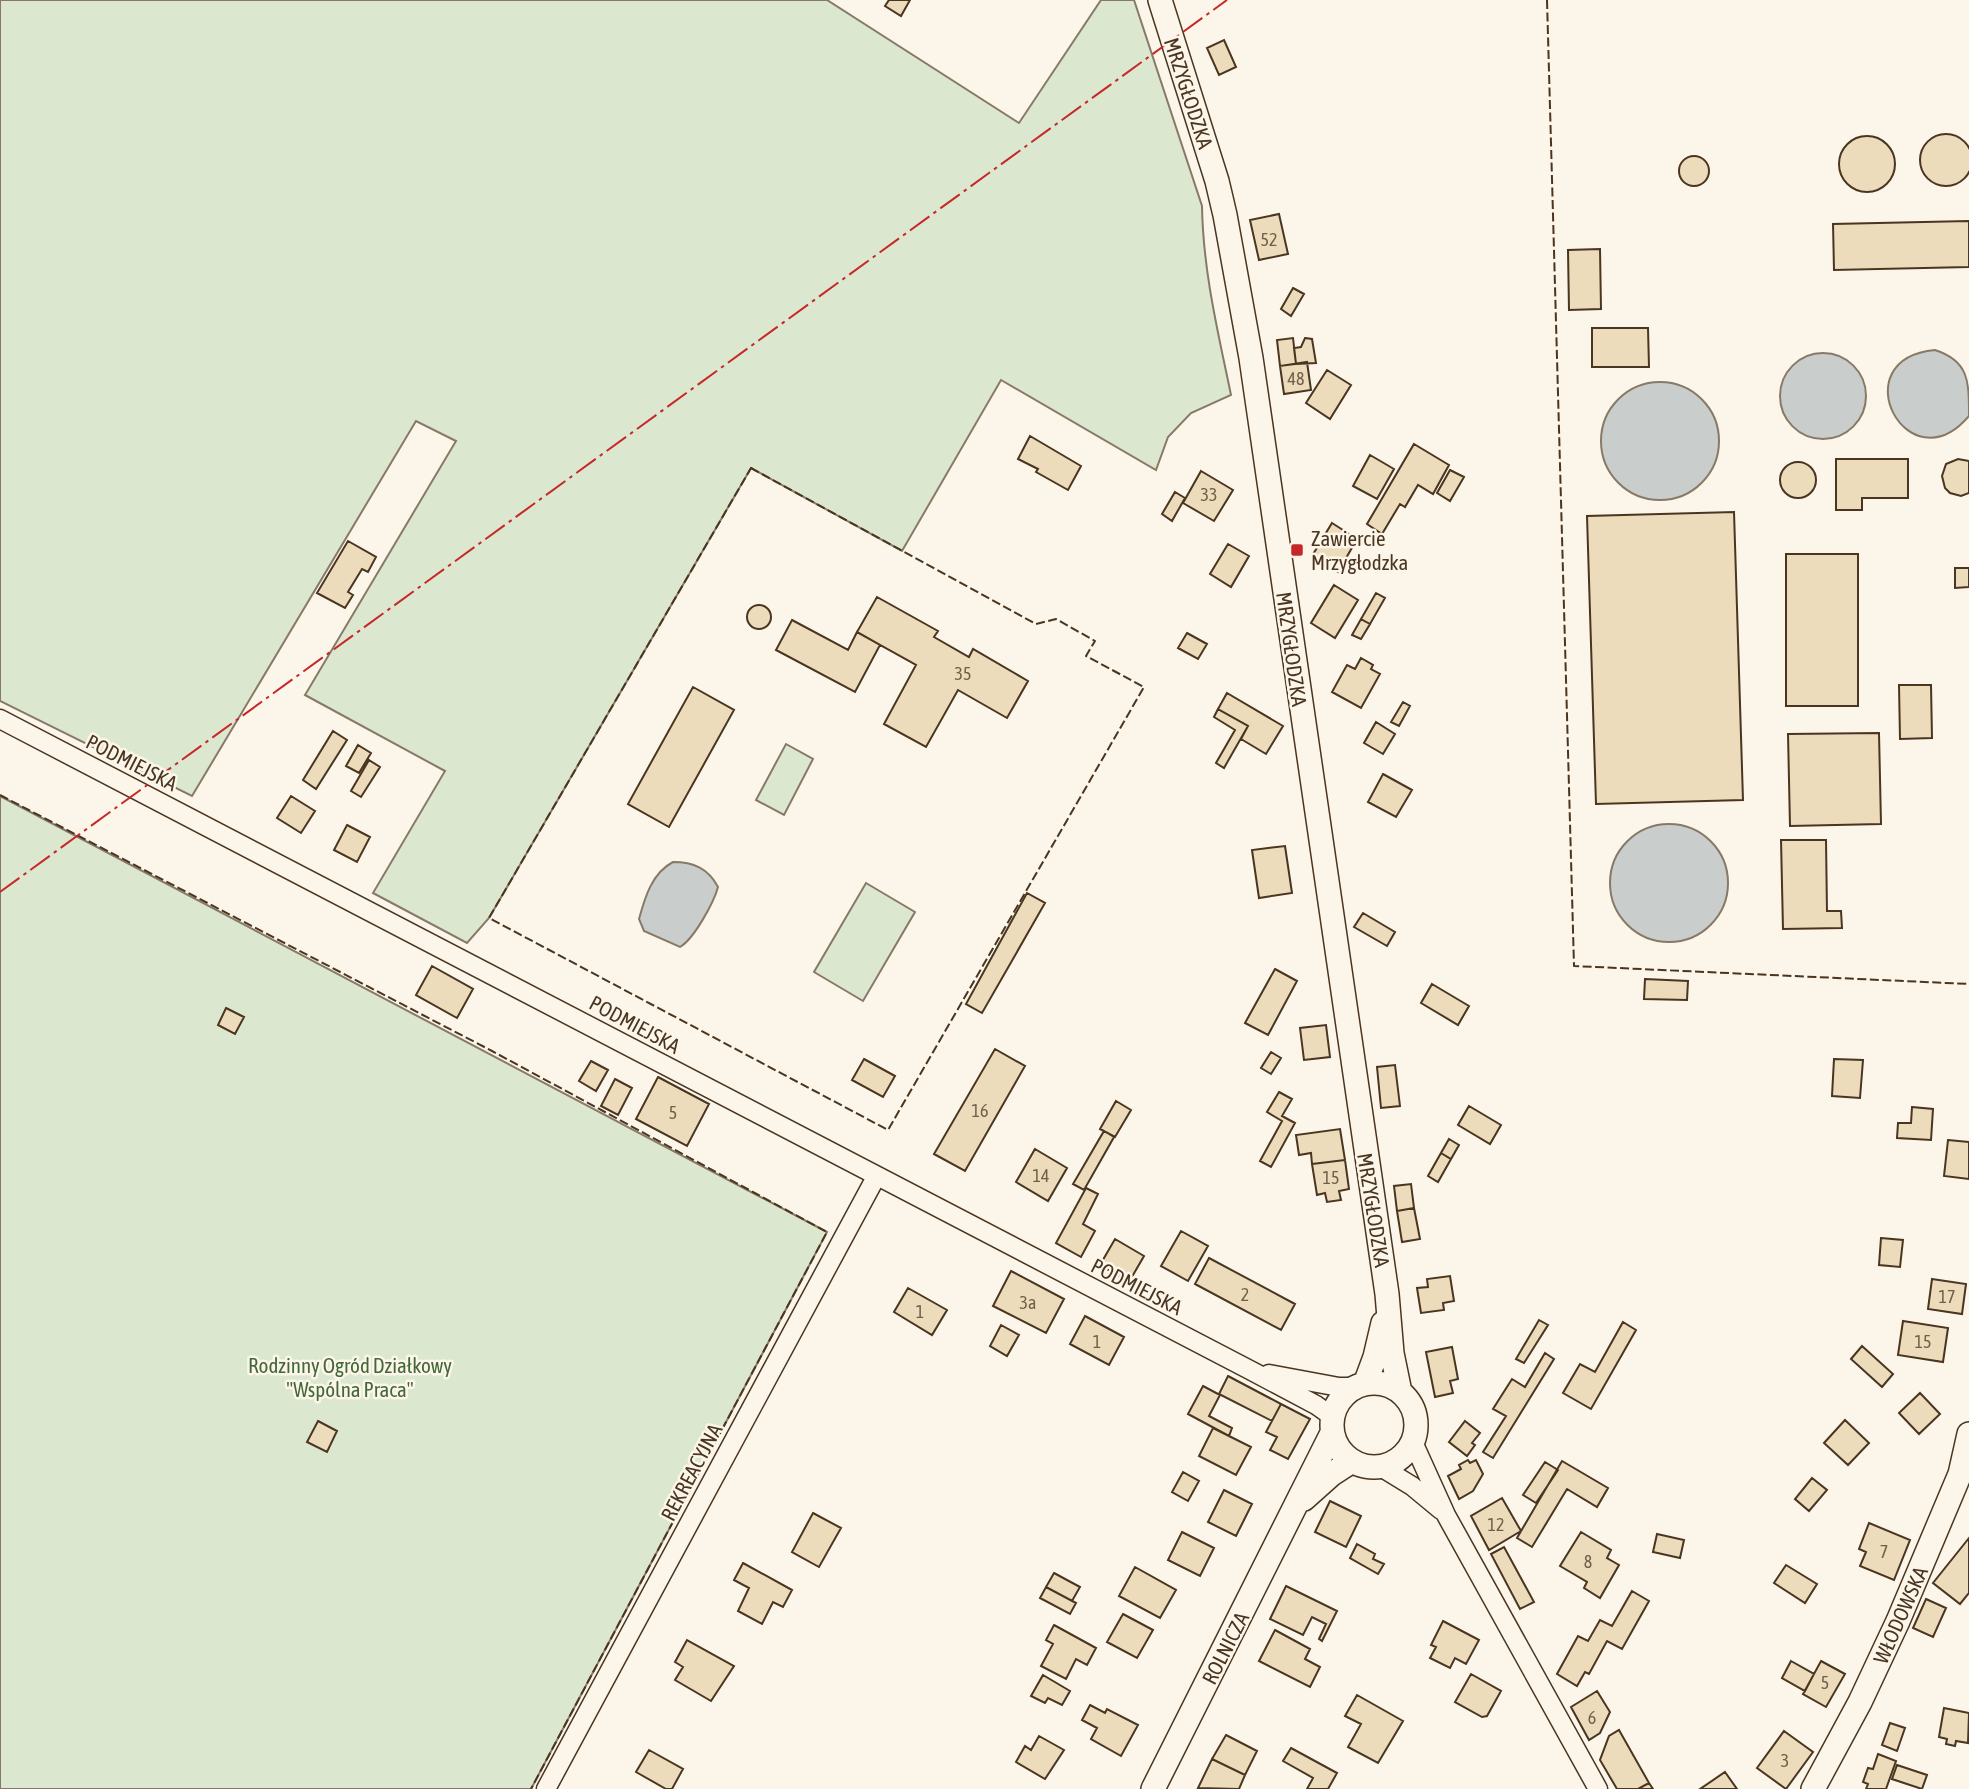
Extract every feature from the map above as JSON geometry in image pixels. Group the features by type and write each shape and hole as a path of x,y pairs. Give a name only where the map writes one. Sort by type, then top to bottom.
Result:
{"street":[{"name":"MRZYGŁODZKA","path":"1160,0 1217,181 1241,297 1400,1392"},
{"name":"PODMIEJSKA","path":"0,719 1316,1405 1332,1425"},
{"name":"REKREACYJNA","path":"546,1789 877,1177"},
{"name":"MRZYGŁODZKA","path":"1360,1385 1375,1357 1387,1306"},
{"name":"PODMIEJSKA","path":"1248,1369 1339,1387 1360,1385"},
{"path":"1384,1384 1400,1392 1408,1399 1415,1413 1417,1427 1413,1442 1405,1454 1393,1463 1381,1467 1368,1467 1352,1461 1336,1444 1332,1425 1336,1406 1344,1395 1360,1385 1384,1384"},
{"name":"ROLNICZA","path":"1153,1789 1297,1506 1332,1425"},
{"name":"WŁODOWSKA","path":"1813,1789 1860,1702 1965,1474 1969,1434"},
{"path":"1413,1442 1446,1515 1598,1789"},
{"name":"ROLNICZA","path":"1297,1506 1332,1474 1352,1461"},
{"path":"1381,1467 1412,1486 1446,1515"}],"green space":[{"path":"0,0 827,0 1019,123 1101,0 1134,0 1202,206 1208,278 1231,395 1191,413 1168,437 1156,470 1001,380 902,551 751,468 489,918 467,943 373,893 445,771 305,695 456,441 416,421 192,796 0,701"},
{"path":"786,744 813,759 784,815 756,800"},
{"name":"Rodzinny Ogród Działkowy \"Wspólna Praca\"","path":"0,796 827,1232 531,1789 0,1789"},
{"path":"866,883 915,912 863,1001 814,972"}],"shaded area":[{"path":"1935,350 1961,366 1967,383 1969,416 1946,434 1925,437 1906,429 1894,413 1888,394 1892,374 1907,358"},
{"path":"1823,353 1840,356 1854,365 1863,379 1866,396 1863,413 1854,427 1840,436 1823,439 1806,436 1792,427 1783,413 1780,396 1783,379 1792,365 1806,356"},
{"path":"1660,382 1683,386 1702,399 1715,418 1719,441 1715,464 1702,483 1683,496 1660,500 1637,496 1618,483 1605,464 1601,441 1605,418 1618,399 1637,386"},
{"path":"1669,824 1692,829 1711,841 1723,860 1728,883 1723,906 1711,925 1692,937 1669,942 1646,937 1627,925 1615,906 1610,883 1615,860 1627,841 1646,829"},
{"path":"673,862 699,867 710,875 718,887 703,920 680,947 644,931 639,919 655,879"}],"building":[{"path":"889,0 910,0 901,16 885,6"},
{"path":"1224,40 1236,67 1219,75 1207,48"},
{"path":"1946,134 1956,136 1964,142 1970,150 1970,170 1964,178 1956,184 1946,186 1936,184 1928,178 1922,170 1920,160 1922,150 1928,142 1936,136"},
{"path":"1867,136 1878,138 1887,144 1893,153 1893,175 1887,184 1878,190 1867,192 1856,190 1847,184 1841,175 1839,164 1841,153 1847,144 1856,138"},
{"path":"1694,156 1700,157 1708,165 1708,177 1700,185 1694,186 1688,185 1680,177 1679,171 1680,165 1688,157"},
{"path":"1279,214 1288,254 1259,260 1250,220"},
{"path":"1969,221 1969,267 1834,270 1833,224"},
{"path":"1600,249 1601,309 1569,310 1568,250"},
{"path":"1293,288 1304,294 1291,316 1281,309"},
{"path":"1592,328 1648,328 1649,367 1592,367"},
{"path":"1293,338 1296,364 1280,366 1277,340"},
{"path":"1305,338 1312,339 1316,363 1296,364 1294,348 1301,347"},
{"path":"1307,362 1311,390 1284,394 1280,366"},
{"path":"1327,370 1351,385 1330,419 1306,403"},
{"path":"1030,436 1081,466 1068,490 1018,459"},
{"path":"1414,444 1449,465 1433,494 1418,485 1405,507 1400,504 1382,534 1367,524"},
{"path":"1370,455 1394,469 1377,499 1353,486"},
{"path":"1836,459 1908,459 1908,498 1862,498 1862,510 1836,510"},
{"path":"1958,459 1969,461 1969,493 1961,496 1950,493 1945,488 1942,476 1946,464"},
{"path":"1798,462 1811,467 1816,480 1811,493 1798,498 1785,493 1780,480 1785,467"},
{"path":"1450,470 1464,477 1450,501 1437,493"},
{"path":"1201,471 1233,490 1214,521 1183,503"},
{"path":"1175,492 1185,498 1172,521 1162,514"},
{"path":"1734,512 1743,800 1596,804 1587,516"},
{"path":"1332,523 1357,539 1338,572 1312,556"},
{"path":"348,541 376,557 368,572 362,569 348,592 353,595 345,608 317,593"},
{"path":"1228,544 1249,556 1231,587 1210,574"},
{"path":"1786,554 1858,554 1858,706 1786,706"},
{"path":"1955,568 1969,568 1969,587 1955,588"},
{"path":"1334,585 1358,600 1335,638 1311,623"},
{"path":"1376,593 1385,598 1370,624 1361,619"},
{"path":"877,597 938,631 934,637 969,657 973,649 1028,681 1007,718 958,690 926,747 884,724 916,665 857,632"},
{"path":"759,605 770,612 771,617 764,628 759,629 748,622 747,617 754,606"},
{"path":"1361,619 1370,624 1361,639 1352,635"},
{"path":"792,620 848,650 857,632 880,645 855,692 776,650"},
{"path":"1187,633 1207,644 1198,659 1178,648"},
{"path":"1361,658 1373,665 1371,669 1380,674 1361,708 1332,692 1347,665 1355,669"},
{"path":"1899,685 1931,685 1932,738 1900,739"},
{"path":"693,687 734,710 669,827 628,804"},
{"path":"1227,693 1283,726 1266,754 1241,739 1248,726 1218,709"},
{"path":"1403,702 1410,706 1399,726 1391,722"},
{"path":"1218,709 1248,726 1224,768 1216,763 1235,730 1214,717"},
{"path":"1376,722 1395,734 1383,754 1364,743"},
{"path":"333,731 347,740 316,789 303,780"},
{"path":"1879,733 1881,824 1790,826 1788,734"},
{"path":"358,745 371,753 359,773 346,766"},
{"path":"369,760 380,767 361,797 351,791"},
{"path":"1383,774 1412,790 1396,817 1368,802"},
{"path":"291,796 315,811 301,833 277,818"},
{"path":"347,825 370,837 357,862 334,850"},
{"path":"1781,840 1826,840 1827,911 1841,911 1842,928 1783,929"},
{"path":"1285,846 1292,893 1259,898 1252,850"},
{"path":"1027,893 1045,903 982,1013 966,1004"},
{"path":"1363,913 1395,932 1387,946 1354,927"},
{"path":"432,966 473,989 457,1018 416,995"},
{"path":"1275,969 1297,981 1268,1035 1245,1023"},
{"path":"1645,979 1688,981 1687,1000 1644,999"},
{"path":"1432,984 1469,1006 1458,1025 1421,1003"},
{"path":"226,1008 244,1017 235,1034 218,1025"},
{"path":"1326,1025 1330,1057 1304,1060 1300,1028"},
{"path":"995,1049 1025,1066 965,1171 934,1154"},
{"path":"1271,1052 1281,1058 1271,1074 1261,1068"},
{"path":"864,1059 895,1076 883,1097 852,1080"},
{"path":"1834,1059 1863,1060 1860,1098 1832,1096"},
{"path":"591,1061 608,1070 596,1091 579,1081"},
{"path":"1395,1065 1400,1106 1381,1108 1377,1067"},
{"path":"658,1077 709,1104 687,1146 636,1119"},
{"path":"615,1079 632,1088 618,1115 601,1106"},
{"path":"1279,1092 1292,1099 1282,1116 1295,1123 1271,1167 1260,1161 1282,1121 1267,1112"},
{"path":"1116,1101 1131,1110 1115,1137 1100,1129"},
{"path":"1469,1106 1501,1125 1490,1144 1458,1125"},
{"path":"1912,1107 1933,1109 1931,1140 1897,1138 1898,1123 1911,1123"},
{"path":"1340,1129 1345,1160 1312,1164 1311,1153 1299,1155 1296,1135"},
{"path":"1104,1131 1114,1137 1084,1190 1073,1184"},
{"path":"1449,1139 1459,1145 1451,1159 1441,1153"},
{"path":"1948,1140 1969,1142 1969,1179 1944,1176"},
{"path":"1035,1149 1067,1168 1048,1201 1016,1182"},
{"path":"1441,1153 1451,1159 1438,1182 1428,1176"},
{"path":"1345,1160 1349,1189 1339,1191 1341,1200 1327,1202 1325,1193 1317,1195 1312,1164"},
{"path":"1411,1184 1414,1208 1397,1211 1394,1186"},
{"path":"1086,1188 1098,1194 1083,1224 1095,1231 1081,1257 1056,1243"},
{"path":"1414,1208 1420,1239 1402,1242 1397,1211"},
{"path":"1181,1231 1208,1246 1188,1281 1161,1266"},
{"path":"1881,1238 1903,1240 1900,1267 1879,1265"},
{"path":"1115,1239 1144,1256 1129,1282 1100,1265"},
{"path":"1209,1258 1295,1304 1281,1330 1195,1284"},
{"path":"1011,1271 1064,1299 1046,1333 993,1306"},
{"path":"1450,1276 1454,1301 1443,1303 1444,1310 1421,1313 1417,1288 1428,1287 1427,1279"},
{"path":"1932,1279 1966,1284 1962,1314 1928,1309"},
{"path":"908,1288 947,1310 932,1335 894,1312"},
{"path":"1085,1316 1124,1337 1109,1365 1070,1344"},
{"path":"1539,1320 1548,1325 1524,1363 1516,1359"},
{"path":"1903,1321 1948,1328 1943,1362 1898,1355"},
{"path":"1623,1322 1636,1330 1591,1409 1563,1393 1580,1364 1595,1372"},
{"path":"1001,1325 1019,1335 1007,1356 990,1346"},
{"path":"1862,1346 1893,1374 1882,1387 1851,1359"},
{"path":"1452,1347 1458,1379 1450,1381 1453,1393 1435,1397 1426,1352"},
{"path":"1545,1353 1554,1359 1493,1458 1483,1452 1506,1416 1493,1409 1512,1379 1525,1387"},
{"path":"1228,1376 1281,1404 1272,1421 1219,1394"},
{"path":"1203,1386 1220,1395 1209,1416 1232,1428 1229,1436 1188,1414"},
{"path":"1920,1393 1940,1414 1919,1434 1899,1413"},
{"path":"1281,1404 1310,1419 1288,1459 1270,1450 1277,1437 1266,1432"},
{"path":"1845,1420 1869,1443 1848,1465 1824,1443"},
{"path":"318,1421 337,1431 327,1452 307,1442"},
{"path":"1465,1421 1480,1433 1467,1456 1449,1442"},
{"path":"1213,1428 1251,1447 1236,1475 1199,1456"},
{"path":"1468,1460 1470,1463 1476,1460 1483,1474 1473,1491 1459,1499 1448,1476 1461,1469 1459,1465"},
{"path":"1562,1461 1608,1488 1597,1507 1567,1489 1532,1547 1517,1538"},
{"path":"1545,1462 1558,1470 1536,1503 1523,1495"},
{"path":"1183,1472 1199,1481 1188,1501 1172,1492"},
{"path":"1812,1478 1827,1490 1809,1511 1795,1499"},
{"path":"1224,1490 1252,1504 1236,1536 1208,1522"},
{"path":"1502,1498 1521,1531 1489,1550 1471,1516"},
{"path":"1330,1501 1361,1516 1346,1547 1315,1532"},
{"path":"813,1513 841,1528 819,1567 792,1552"},
{"path":"1869,1523 1910,1540 1894,1580 1860,1566 1866,1552 1859,1549"},
{"path":"1182,1532 1214,1548 1200,1576 1168,1560"},
{"path":"1581,1532 1611,1550 1607,1558 1619,1565 1600,1598 1584,1588 1587,1582 1560,1566"},
{"path":"1657,1534 1684,1540 1680,1558 1653,1552"},
{"path":"1969,1538 1969,1593 1960,1604 1933,1583"},
{"path":"1357,1544 1375,1554 1373,1559 1384,1564 1378,1574 1350,1558"},
{"path":"1504,1547 1534,1602 1520,1609 1491,1554"},
{"path":"743,1563 792,1590 783,1607 773,1602 762,1624 738,1611 749,1588 734,1580"},
{"path":"1786,1565 1817,1584 1805,1603 1774,1583"},
{"path":"1135,1567 1176,1590 1160,1618 1119,1596"},
{"path":"1054,1573 1080,1587 1072,1601 1046,1587"},
{"path":"1286,1586 1337,1611 1322,1641 1319,1639 1326,1624 1312,1617 1303,1635 1270,1619"},
{"path":"1046,1587 1076,1603 1070,1614 1040,1598"},
{"path":"1632,1591 1649,1601 1622,1649 1607,1641 1589,1674 1585,1672 1577,1686 1557,1674 1578,1636 1588,1641 1600,1620 1612,1626"},
{"path":"1926,1599 1946,1608 1933,1637 1913,1628"},
{"path":"1123,1614 1153,1630 1137,1658 1107,1642"},
{"path":"1443,1621 1479,1640 1466,1664 1455,1658 1450,1668 1430,1658 1436,1647 1431,1645"},
{"path":"1054,1625 1096,1648 1087,1665 1076,1659 1066,1679 1041,1666 1053,1644 1046,1640"},
{"path":"1275,1630 1310,1649 1305,1659 1320,1667 1310,1687 1259,1661"},
{"path":"687,1640 734,1666 711,1701 675,1680 683,1667 675,1662"},
{"path":"1791,1661 1814,1674 1805,1691 1782,1678"},
{"path":"1821,1661 1845,1674 1826,1707 1803,1694"},
{"path":"1471,1674 1501,1691 1487,1716 1482,1717 1455,1702"},
{"path":"1043,1675 1070,1691 1062,1705 1048,1698 1045,1703 1031,1696"},
{"path":"1597,1691 1610,1712 1600,1733 1589,1740 1571,1707"},
{"path":"1357,1695 1403,1721 1378,1763 1348,1747 1361,1724 1345,1716"},
{"path":"1090,1705 1105,1713 1107,1709 1138,1725 1121,1756 1091,1739 1097,1728 1082,1720"},
{"path":"1944,1708 1969,1713 1968,1743 1956,1741 1955,1746 1946,1744 1947,1739 1939,1737"},
{"path":"1890,1723 1905,1728 1897,1751 1882,1745"},
{"path":"1619,1730 1649,1783 1638,1789 1617,1789 1600,1760 1609,1736"},
{"path":"1784,1731 1813,1752 1786,1789 1757,1768"},
{"path":"1226,1735 1257,1751 1245,1775 1212,1759"},
{"path":"1039,1736 1064,1750 1045,1779 1016,1762 1025,1746 1031,1750"},
{"path":"1291,1748 1337,1773 1328,1789 1307,1789 1313,1778 1283,1761"},
{"path":"649,1750 683,1769 672,1789 666,1789 636,1772"},
{"path":"1878,1754 1896,1761 1886,1789 1866,1789 1868,1784 1863,1782 1868,1768 1873,1769"},
{"path":"1212,1759 1245,1775 1239,1789 1198,1788"},
{"path":"1897,1765 1927,1775 1922,1789 1892,1779"},
{"path":"1725,1772 1737,1789 1700,1789"},
{"path":"1649,1783 1653,1789 1638,1789"}],"fence":[{"path":"1547,0 1574,966 1969,984"},
{"path":"751,468 1036,624 1056,619 1095,641 1086,656 1144,687 888,1130 489,918 751,468"},
{"path":"0,795 492,1051 827,1232 531,1789"}],"power":[{"path":"0,892 1227,0"}],"place":[{"name":"Zawiercie Mrzygłodzka","path":"1297,550"}]}
